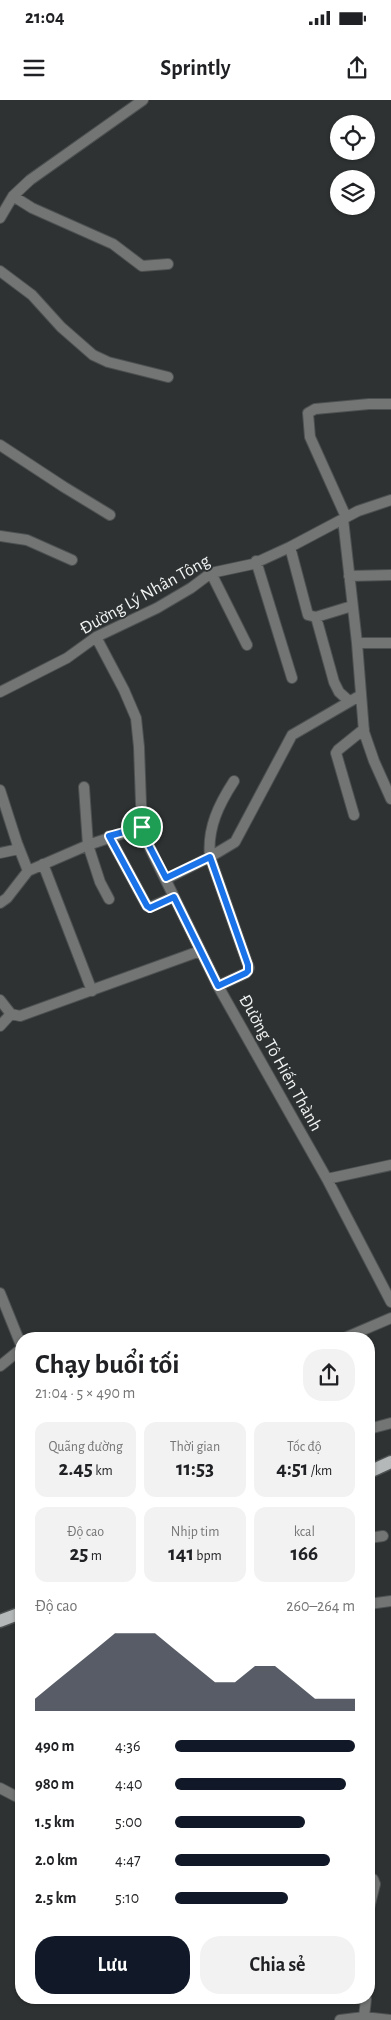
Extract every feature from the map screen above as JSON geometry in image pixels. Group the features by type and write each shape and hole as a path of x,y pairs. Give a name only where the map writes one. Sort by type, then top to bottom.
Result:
{"main road":[{"path":"375,1469 391,1462"},
{"path":"0,1621 15,1615"}],"street":[{"path":"0,218 13,196 30,180 139,105 143,100"},
{"path":"13,196 32,208 109,242 142,266 168,264"},
{"path":"0,271 32,295 61,327 93,356 108,362 168,377"},
{"path":"391,404 315,410 308,413 307,416 310,437 345,518 364,729 374,761 391,799"},
{"path":"0,445 110,515"},
{"name":"Đường Lý Nhân Tông","path":"0,692 67,658 96,637 157,608 191,588 211,573 253,564 345,518 391,500"},
{"path":"0,536 27,540 72,560"},
{"path":"290,547 306,612 311,617 352,606"},
{"path":"256,561 292,678"},
{"path":"211,573 247,645"},
{"path":"349,576 391,575"},
{"path":"316,617 334,682 339,692 349,701"},
{"name":"Đường Tô Hiến Thành","path":"96,637 136,718 142,832 218,986 327,1179 391,1302"},
{"path":"357,643 391,643"},
{"path":"166,878 229,847 238,839 254,803 292,735 361,695"},
{"path":"354,815 336,753 364,729"},
{"path":"218,986 246,973 249,968 210,857 210,835 216,812 234,781"},
{"path":"84,787 88,845 100,882 109,899"},
{"path":"0,790 28,871"},
{"path":"0,903 7,898 28,871 109,836 142,827"},
{"path":"109,836 147,906 150,908 174,897"},
{"path":"0,853 19,849"},
{"path":"43,864 92,991"},
{"path":"0,1000 11,1014 20,1016 200,951"},
{"path":"0,1026 11,1014"},
{"path":"327,1179 391,1165"},
{"path":"1,1299 15,1333"},
{"path":"358,1332 391,1318"},
{"path":"0,1366 15,1352"},
{"path":"375,1427 391,1423"},
{"path":"375,1537 382,1536"},
{"path":"375,1603 391,1601"},
{"path":"1,1792 15,1797"},
{"path":"364,2017 365,2004"},
{"path":"340,2020 364,2017 391,2020"}],"route":[{"path":"142,827 142,832 166,878 210,857 249,968 246,973 218,986 174,897 150,908 147,906 109,836 142,827"}]}
